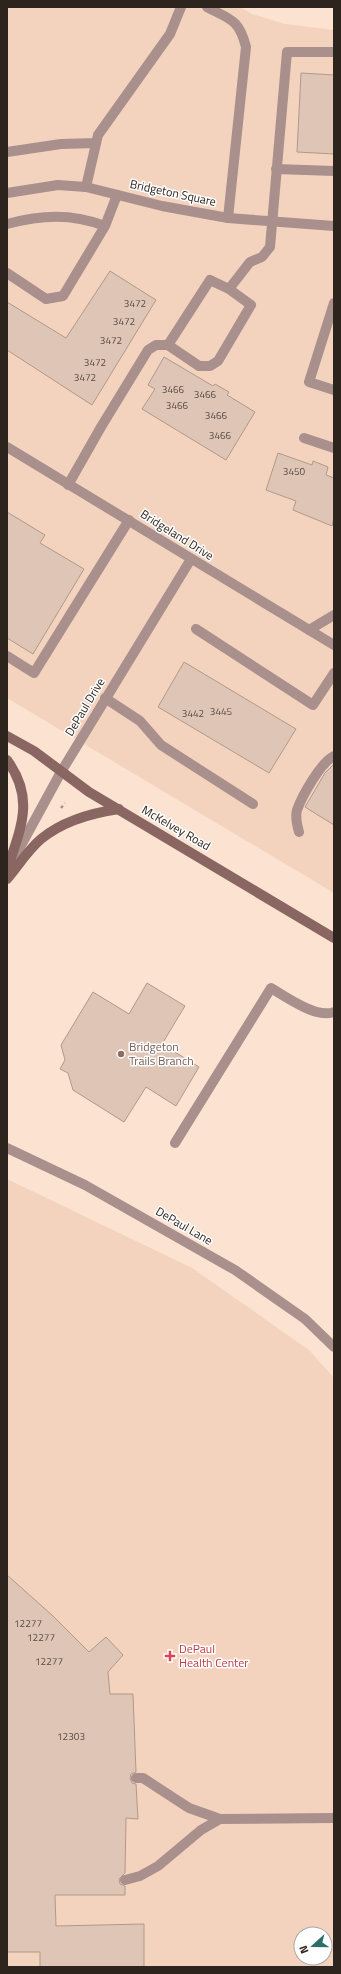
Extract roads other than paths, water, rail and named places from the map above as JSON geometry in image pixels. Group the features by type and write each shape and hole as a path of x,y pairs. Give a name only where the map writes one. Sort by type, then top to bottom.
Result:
{"street":[{"path":"86,187 98,135 170,34 181,7"},
{"path":"207,7 237,24 242,31 246,47 228,218"},
{"path":"229,289 250,262 262,256 270,247 287,52 334,52"},
{"path":"7,152 61,144 95,143"},
{"path":"276,169 334,171"},
{"name":"Bridgeton Square","path":"7,193 58,185 86,187 169,208 228,218 334,226"},
{"path":"7,273 46,299 63,296 105,226 117,195"},
{"path":"7,224 34,218 72,216 105,226"},
{"path":"68,485 148,350 156,345 168,345 199,366 210,366 218,361 251,304 229,289 210,280 168,345"},
{"path":"334,303 309,382 334,390"},
{"path":"304,438 334,448"},
{"name":"Bridgeland Drive","path":"7,446 68,485 129,520 334,645"},
{"path":"7,656 34,673 129,520"},
{"name":"DePaul Drive","path":"8,867 61,772 191,559"},
{"path":"309,630 334,615"},
{"path":"196,629 313,705 334,672"},
{"path":"105,698 140,721 161,745 253,804"},
{"name":"McKelvey Road","path":"7,736 34,751 89,792 334,938"},
{"path":"299,832 296,822 297,811 319,769 328,759 334,756"},
{"path":"7,760 14,770 23,798 23,821 8,867"},
{"path":"7,879 40,840 56,828 97,812 119,809"},
{"path":"175,1143 271,988 308,1008 327,1015 334,1012"},
{"name":"DePaul Lane","path":"7,1148 85,1185 235,1270 305,1319 334,1347"},
{"path":"136,1778 143,1778 189,1808 220,1819 334,1818"},
{"path":"125,1880 140,1876 158,1866 201,1830 220,1819"}],"place":[{"name":"Bridgeton Trails Branch","path":"121,1054"},
{"name":"DePaul Health Center","path":"170,1656"}]}
